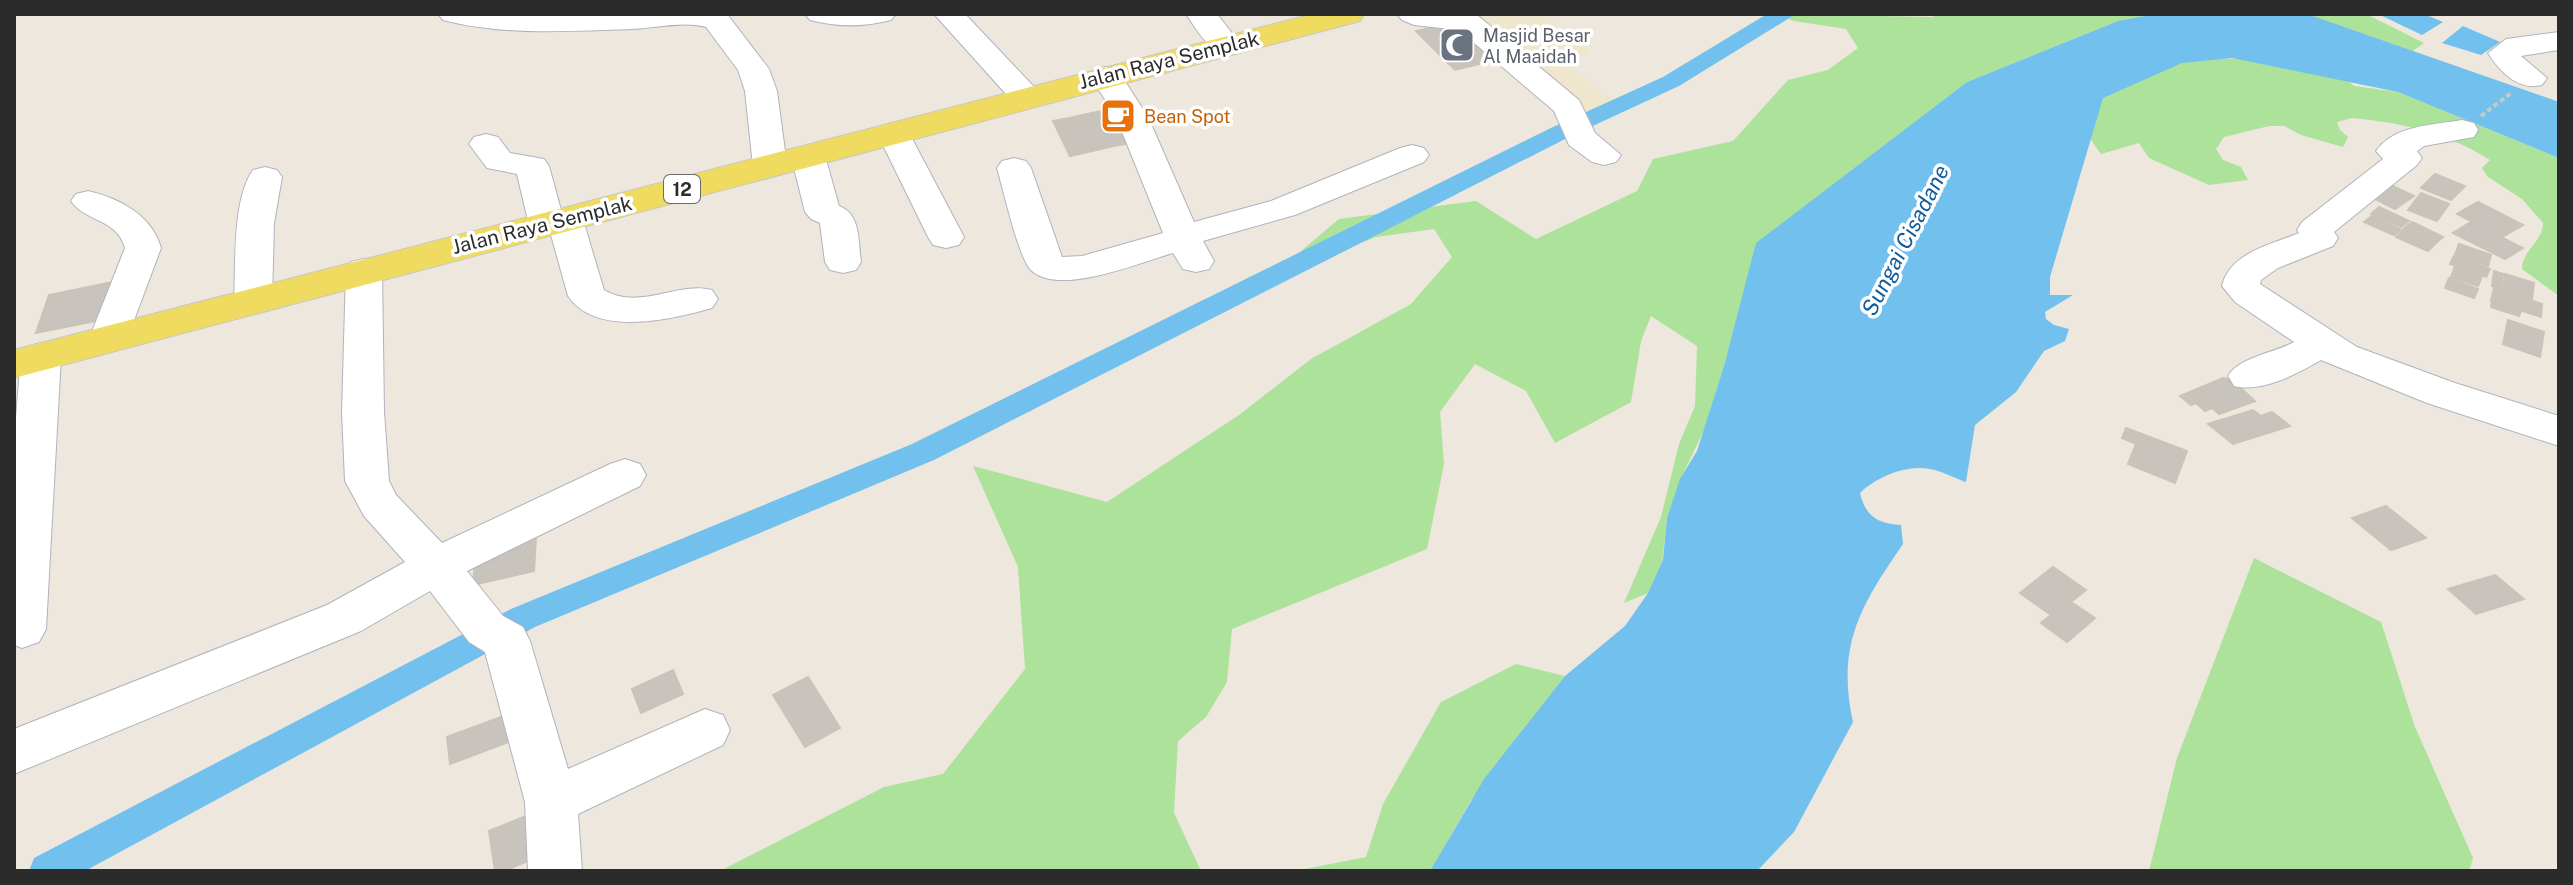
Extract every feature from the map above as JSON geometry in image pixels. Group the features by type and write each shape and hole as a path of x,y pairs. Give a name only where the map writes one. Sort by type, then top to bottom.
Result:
{"main road":[{"name":"Jalan Raya Semplak","path":"28,360 1349,14"}],"street":[{"path":"453,14 495,22 634,20 694,15 716,20 753,69 761,91 770,166"},
{"path":"820,14 837,17 881,14"},
{"path":"949,14 1026,97"},
{"path":"1201,14 1227,46"},
{"path":"1412,14 1424,19 1467,21 1568,107 1593,147"},
{"path":"2531,78 2508,61 2503,53 2517,45 2559,41"},
{"path":"1106,76 1132,117 1188,245"},
{"path":"2462,130 2414,138 2393,151 2405,158 2315,230 2320,238 2265,260 2243,275 2241,286 2248,294 2343,356 2427,388 2559,431"},
{"path":"893,133 946,237"},
{"path":"486,144 499,161 532,166 587,296 594,301 639,311 663,310 699,299"},
{"path":"1014,168 1044,262 1055,269 1084,267 1188,245 1412,155"},
{"path":"808,156 823,212 837,217 843,262"},
{"path":"253,301 256,223 265,177"},
{"path":"88,201 125,220 142,237 143,248 108,339"},
{"path":"364,270 363,412 367,481 379,505 496,635 551,802 555,871"},
{"path":"2248,376 2290,361 2321,343"},
{"path":"22,629 28,360"},
{"path":"14,752 344,618 436,566 625,475"},
{"path":"551,802 705,730"}],"path":[{"path":"2462,130 2531,78"}],"shaded area":[{"path":"1461,14 1542,14 1592,53 1565,62 1618,105 1583,116"}],"green space":[{"path":"1777,14 1932,17 1939,14 2155,14 2118,21 1967,82 1757,243 1724,366 1704,430 1667,518 1662,564 1648,593 1624,603 1661,517 1679,444 1695,406 1697,346 1651,316 1641,341 1631,402 1555,443 1526,391 1475,364 1440,412 1444,464 1427,549 1232,629 1227,682 1206,717 1178,741 1174,813 1201,871 720,871 884,787 943,774 1025,669 1018,567 973,466 1107,502 1239,415 1311,359 1411,304 1452,257 1434,229 1376,237 1268,279 1339,219 1476,201 1536,239 1637,191 1653,159 1733,141 1788,80 1828,70 1858,48 1846,29 1794,21"},
{"path":"2305,14 2366,14 2424,43 2413,51"},
{"path":"2172,58 2269,61 2320,69 2340,76 2354,86 2398,92 2559,158 2559,296 2522,269 2525,256 2540,236 2543,223 2522,199 2488,177 2482,168 2490,160 2441,136 2352,118 2337,122 2348,137 2343,147 2301,135 2284,126 2269,126 2224,137 2216,149 2223,160 2241,167 2248,180 2209,185 2149,158 2139,143 2101,154 2067,106"},
{"path":"2254,558 2381,622 2415,727 2473,858 2469,871 2149,871 2177,758"},
{"path":"1516,664 1565,676 1471,800 1431,870 1295,871 1366,857 1383,804 1441,702"}],"water":[{"name":"Sungai Cisadane","path":"2155,14 2307,14 2559,102 2559,158 2398,92 2232,58 2182,63 2103,98 2050,277 2050,295 2073,295 2045,312 2046,319 2054,325 2069,329 2065,341 2044,351 2016,392 1975,425 1966,482 1934,470 1912,468 1883,477 1860,493 1873,517 1885,523 1901,525 1903,544 1864,607 1850,648 1849,695 1853,722 1794,832 1757,871 1430,871 1484,779 1565,676 1625,626 1648,593 1663,560 1667,518 1680,479 1697,451 1724,366 1756,243 1967,82 2118,21"},
{"path":"2378,14 2424,14 2443,22 2422,35"},
{"path":"2463,26 2500,42 2481,55 2442,43"}],"building":[{"name":"Masjid Besar Al Maaidah","path":"1459,21 1500,59 1455,70 1416,31"},
{"path":"1123,107 1142,140 1125,144 1107,110"},
{"path":"1107,110 1125,144 1109,147 1092,113"},
{"path":"1092,113 1109,147 1092,151 1074,117"},
{"path":"1074,117 1092,151 1070,156 1053,121"},
{"path":"2435,174 2465,186 2451,200 2421,188"},
{"path":"2386,183 2414,196 2395,209 2367,195"},
{"path":"2421,193 2449,204 2437,221 2408,210"},
{"path":"2478,202 2523,225 2502,237 2457,214"},
{"path":"2379,207 2409,221 2401,227 2371,214"},
{"path":"2372,216 2401,230 2394,235 2364,222"},
{"path":"2412,222 2443,237 2436,243 2404,228"},
{"path":"2471,222 2523,248 2505,259 2453,233"},
{"path":"2404,230 2435,244 2428,251 2396,237"},
{"path":"2459,244 2491,255 2488,266 2455,255"},
{"path":"2454,256 2490,269 2486,277 2450,264"},
{"path":"2455,266 2482,276 2478,286 2451,277"},
{"path":"2494,271 2503,274 2501,290 2492,286"},
{"path":"2505,274 2534,283 2532,299 2503,290"},
{"path":"2449,278 2478,289 2474,298 2445,288"},
{"path":"117,281 106,319 36,333 49,295"},
{"path":"2494,288 2542,304 2541,317 2491,301"},
{"path":"2492,301 2521,311 2519,316 2491,307"},
{"path":"2508,320 2544,332 2540,357 2503,344"},
{"path":"2223,378 2232,380 2255,401 2219,414 2212,408 2205,411 2196,403 2191,405 2180,396"},
{"path":"2253,410 2261,416 2272,412 2290,426 2233,444 2208,424"},
{"path":"2126,428 2187,451 2175,483 2128,464 2136,444 2122,438"},
{"path":"2386,506 2426,538 2391,550 2352,518"},
{"path":"536,537 534,571 473,585 476,550"},
{"path":"2053,567 2086,590 2071,602 2095,618 2067,642 2041,623 2051,615 2020,593"},
{"path":"2495,575 2524,599 2476,614 2448,589"},
{"path":"673,670 683,694 641,713 632,689"},
{"path":"808,677 840,728 805,747 773,695"},
{"path":"509,714 514,740 450,764 447,737"},
{"path":"536,812 544,854 504,871 495,871 489,831"}],"waterway":[{"path":"48,871 523,618 923,452 1561,132 1671,82 1785,14"}],"place":[{"name":"Masjid Besar Al Maaidah","path":"1457,45"},
{"name":"Bean Spot","path":"1118,116"}]}
